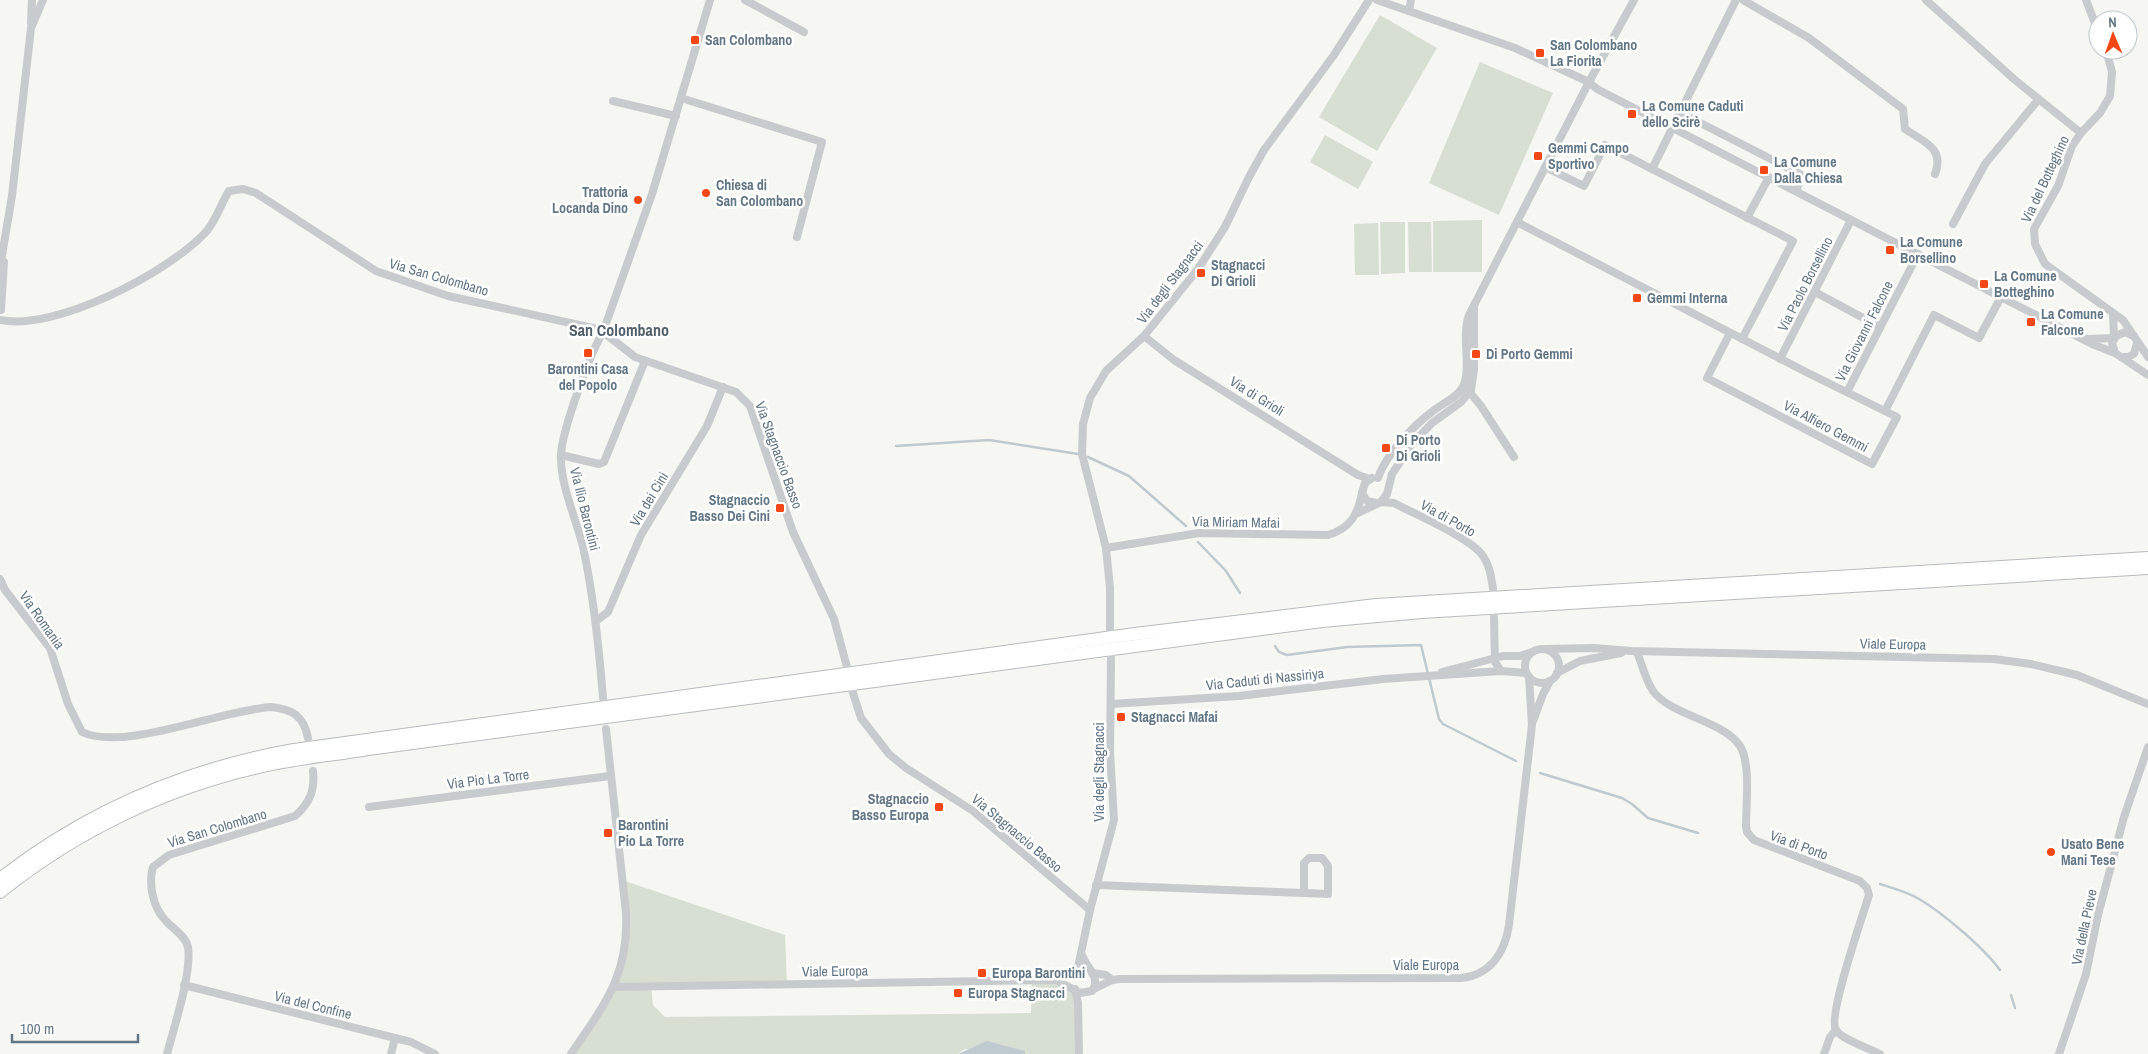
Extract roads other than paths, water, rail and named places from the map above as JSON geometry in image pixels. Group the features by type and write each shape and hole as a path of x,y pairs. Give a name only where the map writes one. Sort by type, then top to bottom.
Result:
{"highway":[{"path":"0,879 66,833 141,794 212,769 260,756 311,747 1135,634 1376,605 2148,558"},
{"path":"0,892 59,850 99,826 146,804 217,778 263,766 368,749 1322,621 1441,611 2148,568"}],"street":[{"path":"0,329 5,245 31,28 32,0"},
{"path":"31,28 43,0"},
{"path":"603,332 652,194 710,0"},
{"path":"745,0 804,32"},
{"name":"Via degli Stagnacci","path":"1110,629 1110,588 1106,548 1084,466 1082,444 1084,417 1090,398 1104,374 1122,354 1144,336 1178,296 1215,244 1264,150 1334,55 1369,0"},
{"path":"1377,0 1491,38 1589,82 1597,89 1672,128 2000,297 2118,355 2148,375"},
{"path":"1409,11 1411,0"},
{"path":"1514,457 1464,383 1466,325 1516,222 1634,0"},
{"path":"1652,169 1736,0"},
{"path":"1743,0 1809,38 1903,109 1904,129 1928,144 1938,154 1939,161 1935,174"},
{"name":"Via del Botteghino","path":"1926,0 2038,100 2081,132 2072,146 2058,186 2035,226 2035,244 2045,264 2124,320 2148,357"},
{"path":"2081,132 2100,113 2110,96 2112,72 2109,60"},
{"path":"681,98 822,142 797,237"},
{"path":"1953,224 1985,164 2038,100"},
{"path":"613,102 676,116"},
{"path":"1679,112 1800,174 1801,178 1796,191"},
{"path":"1545,166 1584,186 1605,145 1793,241 1742,339"},
{"path":"1747,218 1769,177"},
{"name":"Via San Colombano","path":"0,320 23,322 90,304 168,264 206,232 229,191 243,189 256,193 363,264 392,278 448,296 585,325 603,332"},
{"name":"Via Paolo Borsellino","path":"1780,359 1851,220"},
{"path":"1516,222 1780,359 1885,411 1934,315 1979,338 2000,297"},
{"path":"0,267 5,245"},
{"name":"Via Giovanni Falcone","path":"1847,392 1918,254"},
{"path":"1814,292 1880,327"},
{"path":"1358,475 1367,501 1379,503 1388,490 1394,470 1412,444 1432,423 1469,393 1473,380 1474,308"},
{"path":"2083,339 2099,340 2114,338 2123,332 2136,340 2134,354 2128,357 2118,355 2112,346 2114,338 2112,313"},
{"name":"Via Stagnaccio Basso","path":"603,332 626,352 645,361 736,392 750,406 793,532 834,619 847,667"},
{"name":"Via Ilio Barontini","path":"603,332 597,342 575,403 561,454 564,479 583,548 596,622 603,698"},
{"name":"Via Alfiero Gemmi","path":"1730,333 1707,378 1872,464 1897,417 1885,411"},
{"name":"Via di Grioli","path":"1144,336 1174,360 1358,475 1374,479"},
{"path":"561,454 599,464 604,462 645,361"},
{"path":"1358,513 1365,483 1374,479 1408,433 1455,396 1464,383"},
{"name":"Via dei Cini","path":"596,622 608,612 642,535 708,426 723,387"},
{"path":"1374,479 1388,490 1394,503"},
{"name":"Via Miriam Mafai","path":"1106,548 1199,533 1325,536 1344,528 1358,513 1379,503"},
{"name":"Via di Porto","path":"1379,503 1394,503 1479,550 1490,568 1493,589"},
{"name":"Via Romania","path":"0,579 5,590 50,648 68,704 82,732 98,738 124,738 271,707 282,708 299,716 304,723 308,738"},
{"path":"1494,617 1495,658 1496,665 1501,671 1528,675 1541,683 1550,681 1557,673 1559,666 1551,652 1544,650 1520,656 1507,655 1495,658"},
{"path":"1494,636 1507,655"},
{"name":"Viale Europa","path":"1544,650 1594,648 1634,651 1994,660 2031,664 2077,675 2148,704"},
{"name":"Via di Porto","path":"1634,651 1658,696 1723,732 1740,746 1745,768 1746,826 1751,838 1759,843 1860,881 1867,888 1869,895 1834,1011 1836,1030 1830,1037 1824,1054"},
{"name":"Viale Europa","path":"1557,673 1580,661 1634,651"},
{"path":"1528,675 1526,660 1532,652"},
{"name":"Via degli Stagnacci","path":"1079,1054 1079,1006 1072,982 1082,955 1090,910 1114,820 1110,752 1111,657"},
{"name":"Via Caduti di Nassiriya","path":"1421,676 1495,658"},
{"name":"Via Caduti di Nassiriya","path":"1111,704 1238,696 1383,679 1501,671"},
{"name":"Viale Europa","path":"1091,991 1112,980 1461,978 1480,973 1498,958 1507,939 1532,725 1528,675"},
{"name":"Viale Europa","path":"1532,725 1543,694 1550,681"},
{"name":"Via Stagnaccio Basso","path":"852,690 861,718 889,754 906,768 973,811 1090,910"},
{"path":"571,1054 614,987 624,954 626,922 606,728"},
{"name":"Via della Pieve","path":"2059,1054 2086,974 2098,915 2117,844 2148,747"},
{"name":"Via San Colombano","path":"184,985 188,961 187,943 164,920 156,904 150,883 153,867 169,855 296,816 309,802 312,793 313,771"},
{"name":"Via Pio La Torre","path":"369,807 610,776"},
{"path":"1096,885 1304,894 1328,894 1328,866 1322,858 1309,858 1304,863 1304,894"},
{"path":"1079,1006 1096,982 1082,955"},
{"path":"1076,973 1086,970 1092,973"},
{"name":"Viale Europa","path":"614,987 1056,980 1076,973"},
{"name":"Viale Europa","path":"1092,973 1106,975 1112,980"},
{"name":"Viale Europa","path":"1056,980 1075,989"},
{"path":"167,1054 184,985"},
{"name":"Via del Confine","path":"184,985 395,1038 423,1047 435,1054"},
{"path":"1075,989 1082,993 1091,991"},
{"path":"1836,1030 1880,1054"},
{"path":"391,1054 395,1038"}],"waterway":[{"path":"896,446 989,440 1078,454"},
{"path":"1088,457 1129,476 1186,526"},
{"path":"1198,542 1226,571 1240,593"},
{"path":"1275,646 1279,652 1287,655 1347,647 1421,645 1439,719 1443,724 1516,761"},
{"path":"1540,773 1622,798 1648,818 1698,833"},
{"path":"1880,884 1900,890 1929,905 1962,931 2000,970"},
{"path":"2011,995 2015,1008"}],"place":[{"name":"San Colombano","path":"695,40"},
{"name":"San Colombano La Fiorita","path":"1540,53"},
{"name":"La Comune Caduti dello Scirè","path":"1632,114"},
{"name":"Gemmi Campo Sportivo","path":"1538,156"},
{"name":"La Comune Dalla Chiesa","path":"1764,170"},
{"name":"Chiesa di San Colombano","path":"706,193"},
{"name":"Trattoria Locanda Dino","path":"638,200"},
{"name":"La Comune Borsellino","path":"1890,250"},
{"name":"Stagnacci Di Grioli","path":"1201,273"},
{"name":"La Comune Botteghino","path":"1984,284"},
{"name":"Gemmi Interna","path":"1637,298"},
{"name":"La Comune Falcone","path":"2031,322"},
{"name":"Barontini Casa del Popolo","path":"588,353"},
{"name":"Di Porto Gemmi","path":"1476,354"},
{"name":"Di Porto Di Grioli","path":"1386,448"},
{"name":"Stagnaccio Basso Dei Cini","path":"780,508"},
{"name":"Stagnacci Mafai","path":"1121,717"},
{"name":"Stagnaccio Basso Europa","path":"939,807"},
{"name":"Barontini Pio La Torre","path":"608,833"},
{"name":"Usato Bene Mani Tese","path":"2051,852"},
{"name":"Europa Barontini","path":"982,973"},
{"name":"Europa Stagnacci","path":"958,993"}],"district":[{"name":"San Colombano","path":"619,330"}]}
